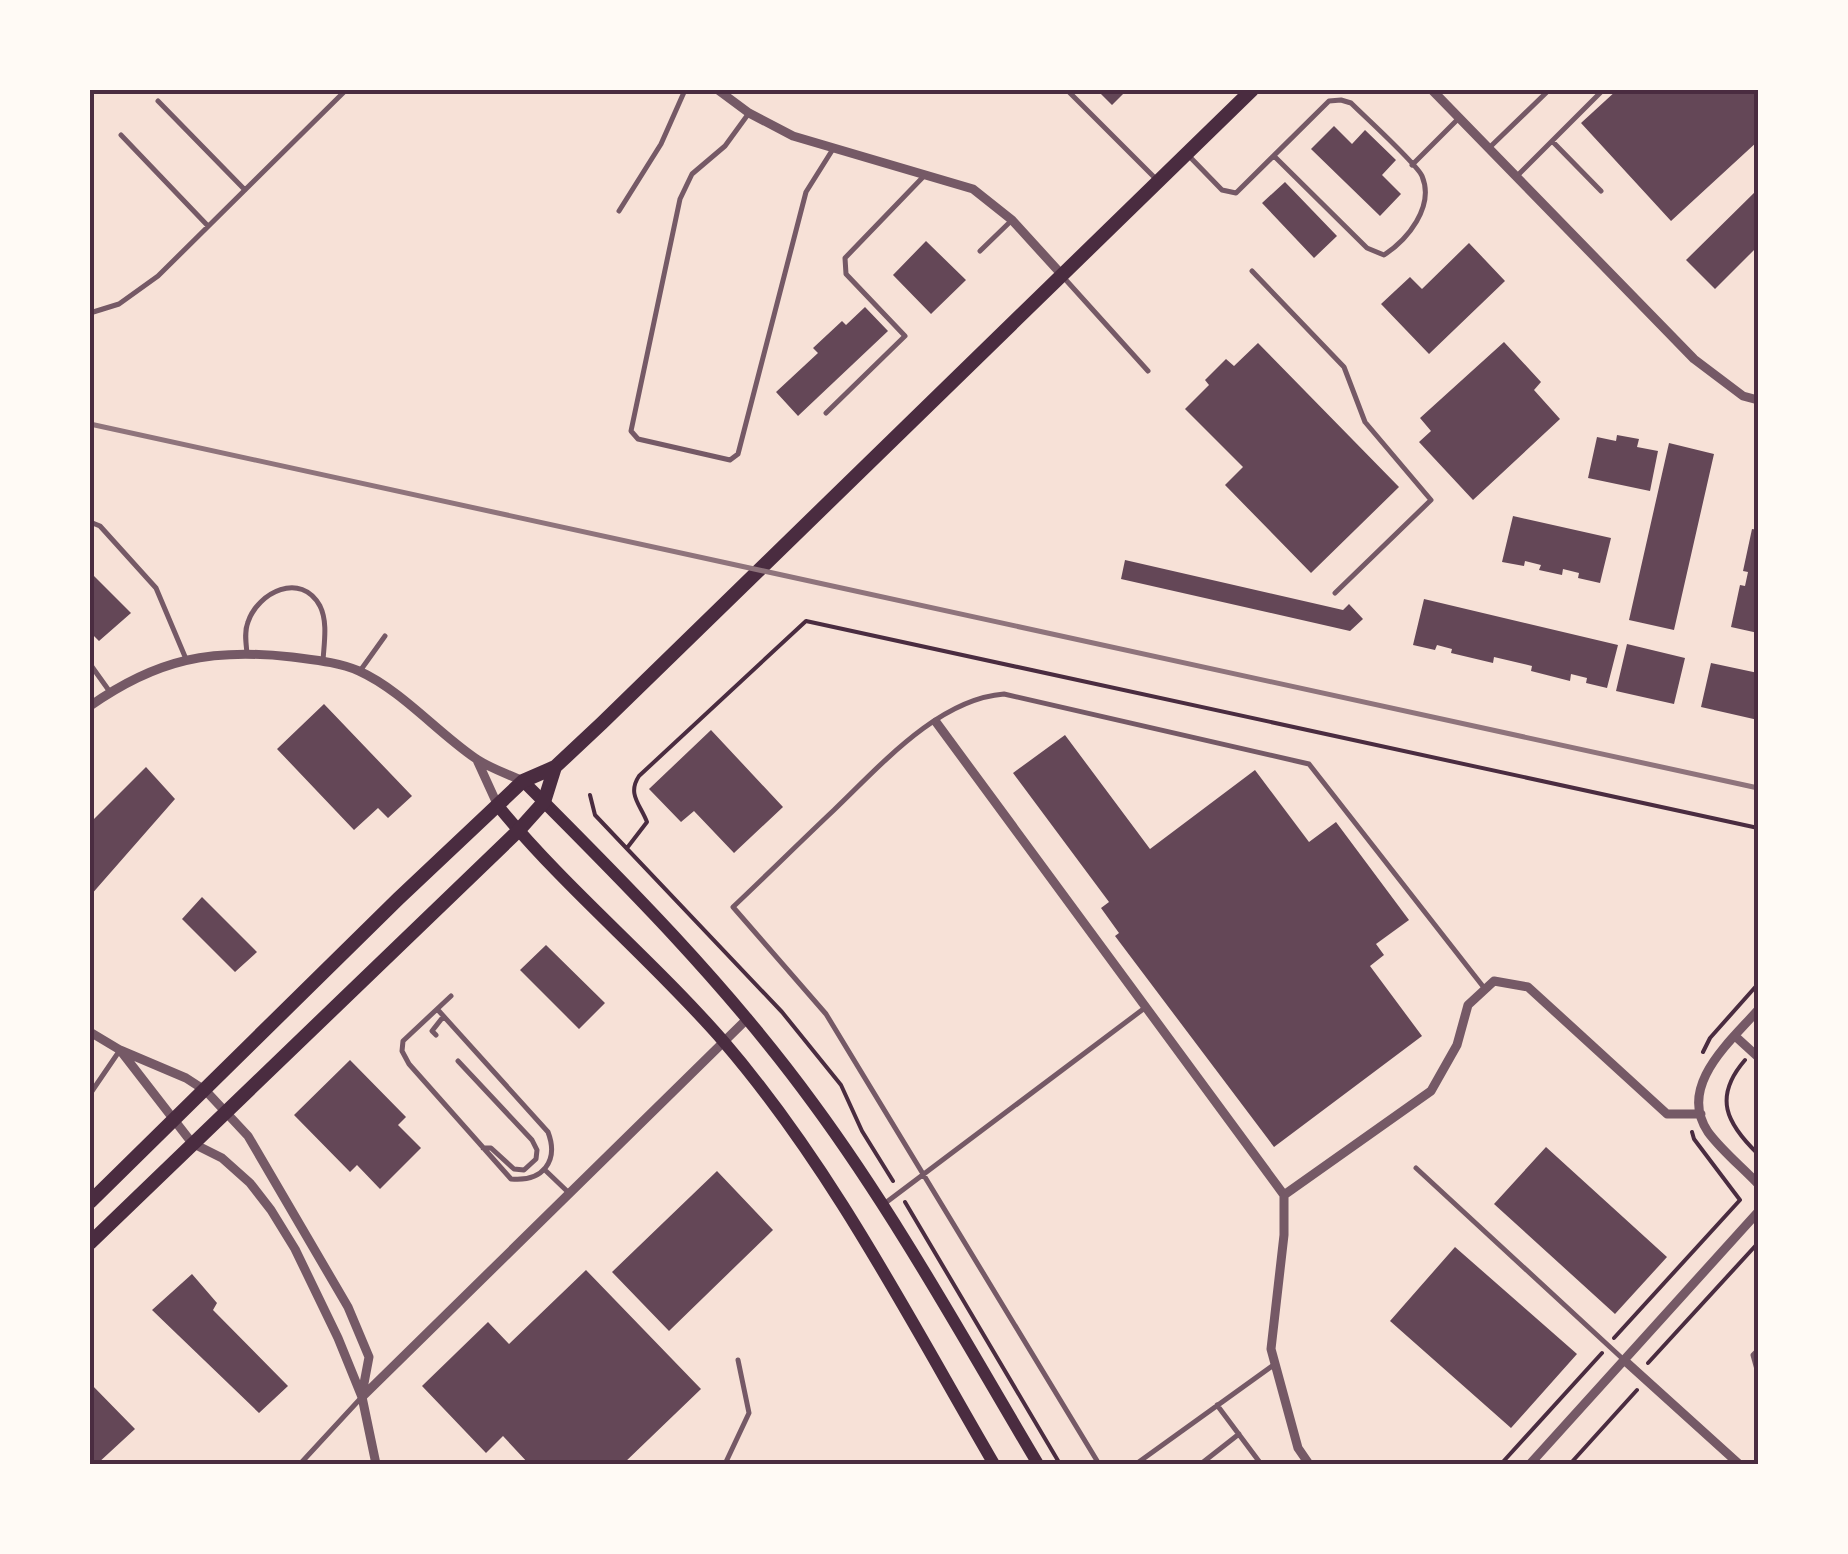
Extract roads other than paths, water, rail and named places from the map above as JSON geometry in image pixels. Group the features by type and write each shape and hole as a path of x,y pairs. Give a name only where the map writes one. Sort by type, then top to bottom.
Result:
{"main road":[{"path":"90,1202 398,899 523,782 555,767 1252,90"},
{"path":"90,1243 518,830 544,802 555,767"},
{"path":"523,782 682,944 748,1018 814,1103 883,1204 1038,1464"},
{"path":"498,806 723,1041 784,1117 828,1180 994,1464"}],"street":[{"path":"718,90 793,136 973,189 1012,220 1062,276"},
{"path":"734,102 742,90"},
{"path":"1432,90 1694,358 1743,396 1758,400"},
{"path":"90,706 142,673 186,659 247,653 323,660 360,672 424,716 477,760 523,782"},
{"path":"936,722 1284,1195 1284,1235 1271,1349 1298,1448 1309,1464"},
{"path":"477,760 498,806"},
{"path":"1284,1195 1431,1091 1457,1045 1468,1005 1494,980 1528,987 1667,1114 1701,1114"},
{"path":"1758,1010 1712,1063 1700,1085 1697,1101 1713,1137 1758,1184"},
{"path":"362,1397 748,1018"},
{"path":"90,1032 206,1091 248,1136 348,1307 369,1357 362,1397"},
{"path":"1735,1036 1755,1054"},
{"path":"120,1050 150,1086 172,1122 192,1143 222,1158 250,1182 271,1210 318,1294 362,1397 376,1464"},
{"path":"1530,1464 1758,1212"},
{"path":"1624,1360 1738,1464"}],"lane":[{"path":"90,313 119,304 158,276 346,90"},
{"path":"619,211 661,144 684,90"},
{"path":"1067,90 1159,182"},
{"path":"1489,148 1549,90"},
{"path":"1516,177 1603,90"},
{"path":"1187,154 1222,190 1236,193 1329,101 1341,100 1350,103 1422,175 1424,193 1416,229 1384,255 1367,248 1274,156"},
{"path":"158,101 246,190"},
{"path":"749,112 725,146 692,174 680,200 631,431 638,439 730,460 738,454 806,192 833,149"},
{"path":"1412,165 1459,118"},
{"path":"121,135 208,226"},
{"path":"1552,141 1601,191"},
{"path":"826,414 905,336 846,274 845,258 926,174"},
{"path":"980,251 1012,220"},
{"path":"1252,270 1344,368 1365,422 1431,500 1335,593"},
{"path":"1062,276 1148,371"},
{"path":"90,522 100,526 156,588 186,659"},
{"path":"247,653 247,623 257,605 274,590 292,587 311,594 320,606 325,623 323,660"},
{"path":"360,672 385,636"},
{"path":"90,664 110,692"},
{"path":"1099,1464 826,1014 733,907 902,745 963,704 1004,694 1309,764 1485,990"},
{"path":"436,1035 432,1030 451,996"},
{"path":"883,1204 1146,1007"},
{"path":"441,1014 548,1132 552,1156 546,1171 533,1177 511,1178 421,1080 402,1051 403,1040 441,1014"},
{"path":"90,1094 120,1050"},
{"path":"458,1061 532,1140 536,1159 524,1170 514,1169 491,1148 483,1148"},
{"path":"1416,1168 1624,1360"},
{"path":"546,1171 569,1193"},
{"path":"1758,1350 1754,1355 1758,1373"},
{"path":"725,1464 750,1412 738,1360"},
{"path":"1136,1464 1275,1364"},
{"path":"300,1464 362,1397"},
{"path":"1218,1405 1262,1464"},
{"path":"1202,1464 1239,1434"}],"railway":[{"path":"90,424 1758,788"}]}
